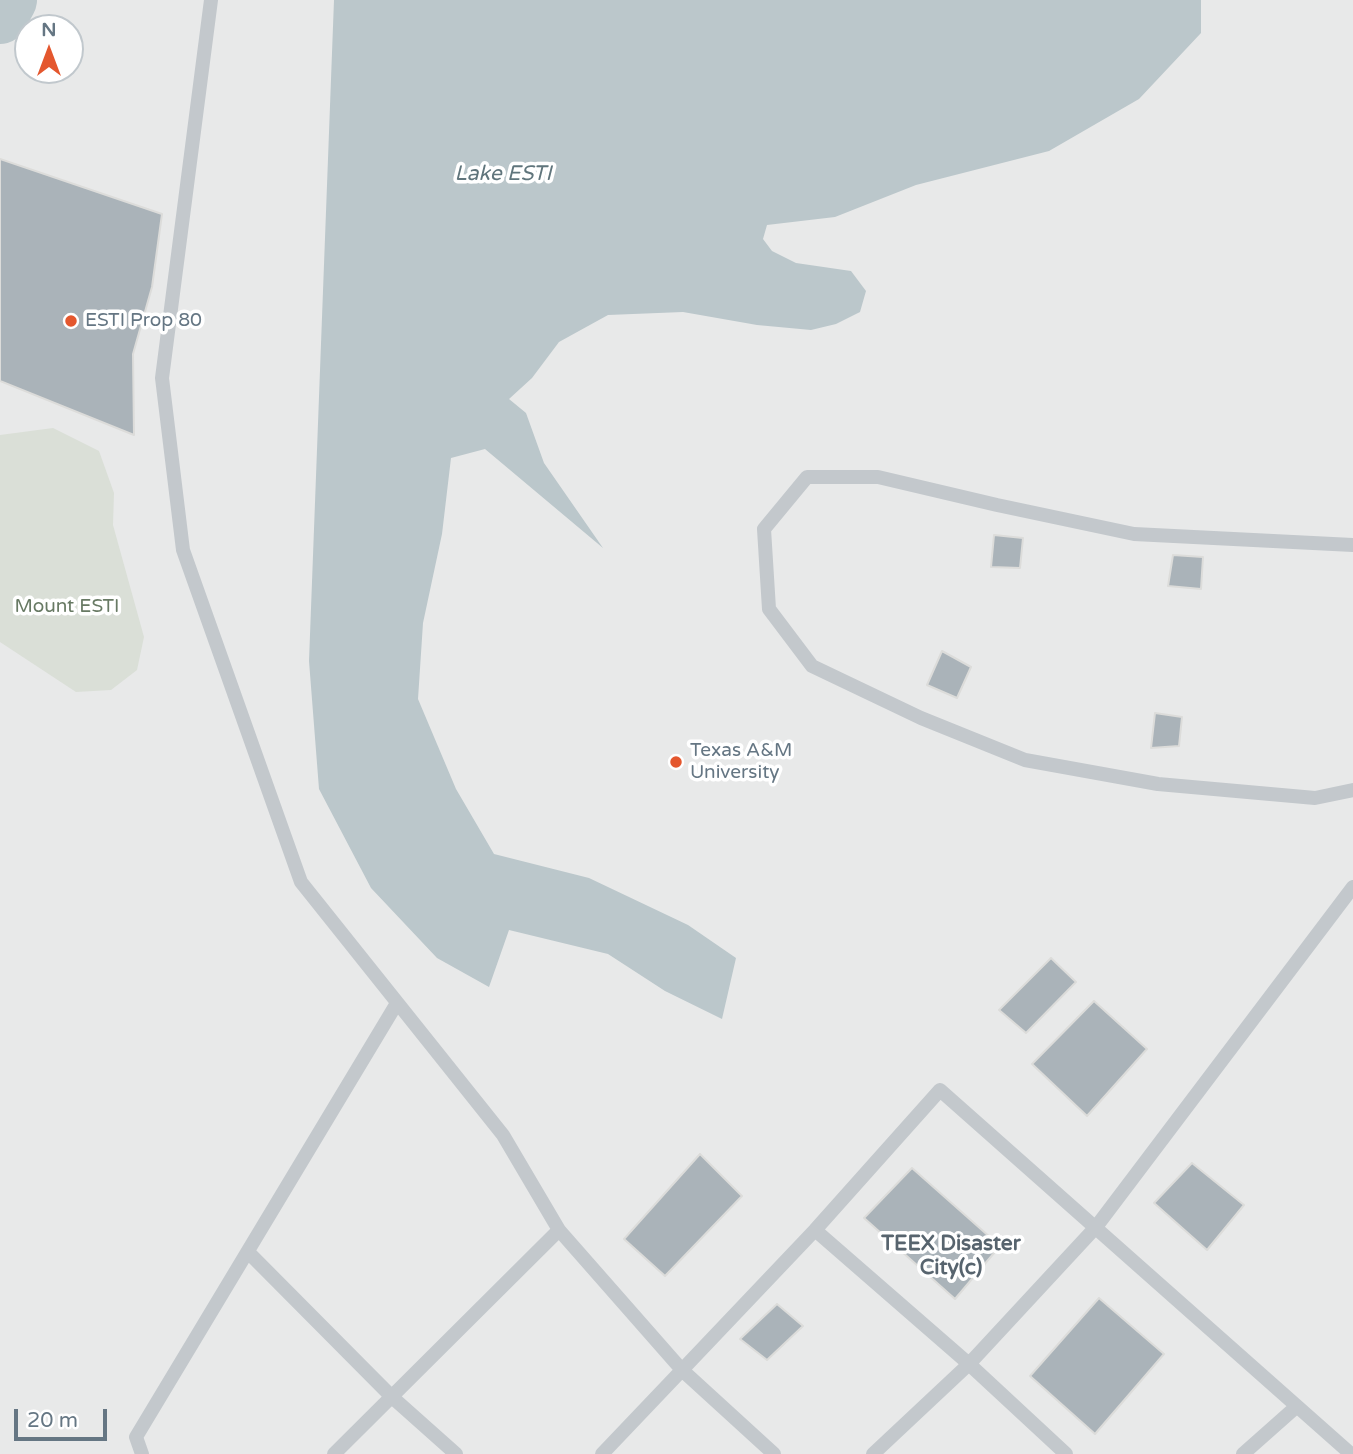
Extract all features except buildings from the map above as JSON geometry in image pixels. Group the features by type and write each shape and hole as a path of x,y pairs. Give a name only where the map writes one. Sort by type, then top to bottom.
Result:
{"lane":[{"path":"211,0 162,378 183,550 301,882 503,1135 559,1230 682,1370 775,1454"},
{"path":"1353,545 1134,534 878,477 807,477 764,529 769,609 812,666 921,718 1025,760 1158,784 1315,798 1353,790"},
{"path":"873,1454 968,1364 1096,1227 1353,887"},
{"path":"142,1454 136,1437 397,1003"},
{"path":"603,1454 815,1230 940,1090 1351,1454"},
{"path":"334,1454 559,1230"},
{"path":"815,1230 1066,1454"},
{"path":"247,1252 392,1396 456,1454"},
{"path":"1243,1454 1296,1407"}],"shaded area":[{"name":"Texas A&M University","path":"0,0 1353,0 1353,1454 0,1454"}],"green space":[{"name":"Mount ESTI","path":"53,428 99,451 114,493 113,525 144,637 137,670 111,690 76,692 0,642 0,435"}],"water":[{"name":"Lake ESTI","path":"334,0 1201,0 1201,33 1139,99 1049,151 916,185 835,217 767,225 763,239 772,251 796,263 851,271 866,291 860,312 836,324 811,330 757,325 683,312 608,315 559,342 532,378 509,399 526,413 544,463 603,548 485,449 451,458 442,534 423,623 418,699 456,789 494,854 589,878 688,925 736,958 722,1019 665,991 608,954 509,930 489,987 437,958 371,888 319,789 309,661"}],"waterway":[{"path":"0,16 9,0"}],"place":[{"name":"ESTI Prop 80","path":"71,321"},
{"name":"Texas A&M University","path":"676,762"}],"district":[{"name":"TEEX Disaster City(c)","path":"951,1256"}]}
